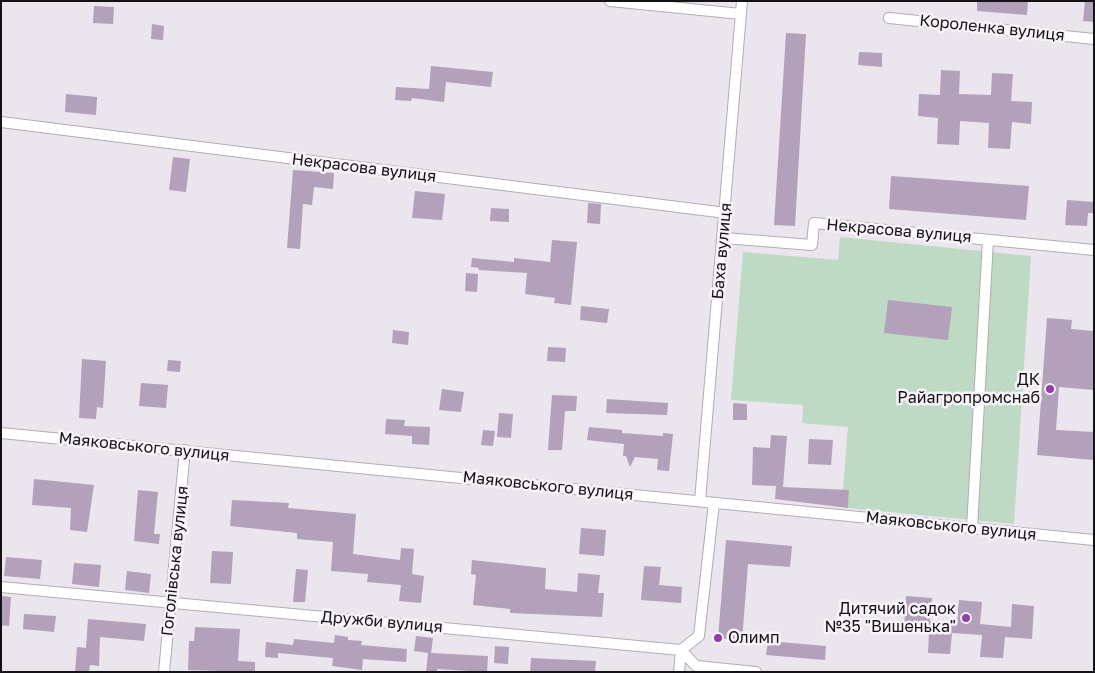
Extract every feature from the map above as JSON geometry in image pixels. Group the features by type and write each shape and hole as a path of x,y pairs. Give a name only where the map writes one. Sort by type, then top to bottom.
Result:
{"street":[{"path":"610,1 741,14"},
{"name":"Баха вулиця","path":"700,501 724,238 742,1"},
{"name":"Короленка вулиця","path":"889,18 1094,39"},
{"name":"Некрасова вулиця","path":"1,122 726,213"},
{"name":"Некрасова вулиця","path":"724,238 812,245 814,223 1094,250"},
{"path":"972,528 988,240"},
{"name":"Маяковського вулиця","path":"1,433 1094,540"},
{"name":"Гоголівська вулиця","path":"164,672 185,450"},
{"path":"679,672 681,650 699,636 714,503"},
{"name":"Дружби вулиця","path":"1,587 681,650"},
{"path":"681,650 696,666 756,672"}],"green space":[{"path":"840,237 1031,256 1014,524 848,508 849,490 843,490 848,427 802,423 803,405 731,400 743,252 838,260"}],"building":[{"path":"977,1 1028,1 1027,15 977,11"},
{"path":"1085,1 1094,1 1094,22 1083,21"},
{"path":"94,6 114,7 113,24 93,23"},
{"path":"152,24 164,26 163,40 151,39"},
{"path":"786,33 806,34 795,226 774,225"},
{"path":"859,52 882,53 882,67 858,65"},
{"path":"431,66 493,72 491,87 446,82 444,102 412,98 411,101 395,100 396,87 429,89"},
{"path":"941,70 960,71 959,94 991,95 992,73 1013,74 1011,101 1032,102 1031,124 1012,122 1010,149 988,148 989,123 960,121 959,145 937,144 938,118 918,116 919,94 940,95"},
{"path":"66,94 97,97 96,115 65,112"},
{"path":"173,157 190,159 186,192 169,190"},
{"path":"293,170 334,173 333,189 314,187 312,205 303,204 300,249 287,248"},
{"path":"891,176 1029,186 1026,220 889,209"},
{"path":"415,191 445,194 442,220 412,218"},
{"path":"1067,200 1094,202 1094,213 1088,213 1087,226 1065,225"},
{"path":"588,203 601,204 600,224 587,223"},
{"path":"491,208 509,209 509,222 490,221"},
{"path":"552,240 577,242 571,305 554,303 555,298 525,294 527,273 478,270 479,268 471,267 472,258 514,262 514,258 550,262"},
{"path":"466,273 478,274 477,292 465,291"},
{"path":"888,300 952,307 948,340 884,333"},
{"path":"581,306 609,309 607,323 580,320"},
{"name":"ДК Райагропромснаб","path":"1047,318 1072,320 1071,329 1094,331 1094,390 1059,387 1056,430 1094,432 1094,460 1037,455"},
{"path":"393,330 409,332 408,345 392,343"},
{"path":"548,347 566,348 565,362 547,361"},
{"path":"82,359 106,361 103,408 97,407 96,419 79,418"},
{"path":"168,360 181,361 180,372 167,371"},
{"path":"141,383 168,385 166,408 139,406"},
{"path":"442,389 464,392 461,412 439,410"},
{"path":"552,395 577,396 576,411 565,411 562,450 548,450"},
{"path":"607,399 668,403 667,415 606,413"},
{"path":"733,403 747,404 747,420 733,420"},
{"path":"499,413 513,414 511,438 497,437"},
{"path":"386,419 405,420 404,426 430,427 429,445 412,444 412,436 385,434"},
{"path":"589,427 622,430 622,433 663,436 663,433 673,434 669,471 657,470 658,459 635,457 630,467 626,456 623,456 624,444 587,440"},
{"path":"483,430 495,431 493,446 481,445"},
{"path":"771,435 787,436 783,487 849,490 848,508 775,499 776,486 752,485 753,447 770,448"},
{"path":"809,439 833,440 831,465 808,464"},
{"path":"34,479 94,485 87,532 70,530 71,508 32,505"},
{"path":"138,490 158,492 154,534 160,534 159,544 134,541"},
{"path":"232,500 289,503 288,508 356,514 353,554 400,560 401,548 414,549 412,574 424,576 421,603 399,601 401,585 367,582 368,574 331,571 333,542 297,539 297,533 230,526"},
{"path":"581,528 606,530 604,556 579,554"},
{"path":"726,540 792,546 790,567 748,564 742,641 718,638"},
{"path":"212,551 233,552 231,584 210,583"},
{"path":"6,557 42,560 40,579 4,576"},
{"path":"472,560 546,568 545,589 577,592 578,573 600,575 598,593 604,593 602,617 510,613 510,609 473,605 476,575 471,574"},
{"path":"74,563 101,565 99,587 72,584"},
{"path":"644,566 661,567 659,585 682,587 681,603 641,600"},
{"path":"296,569 308,570 305,602 293,602"},
{"path":"127,571 151,574 149,593 125,590"},
{"path":"1,596 11,597 9,626 1,625"},
{"path":"906,596 932,598 930,621 957,623 959,600 982,602 980,624 1011,627 1012,604 1034,606 1032,639 1005,637 1003,658 980,657 982,635 952,633 950,654 928,653 929,631 904,629"},
{"path":"24,614 56,616 54,632 23,629"},
{"path":"88,619 146,624 144,641 100,637 99,666 90,665 89,672 75,672 77,647 86,648"},
{"path":"195,627 240,629 238,661 255,662 255,672 188,670 189,641 194,641"},
{"path":"335,635 348,637 348,640 362,641 361,645 407,649 406,662 363,659 362,670 332,666 333,658 278,653 278,658 265,657 266,642 293,645 294,639 334,643"},
{"path":"416,636 433,638 431,653 488,656 487,672 437,669 437,672 426,672 428,653 414,651"},
{"path":"768,641 826,646 825,660 766,655"},
{"path":"495,646 509,647 508,664 494,663"},
{"path":"531,658 596,661 595,672 530,672"}],"place":[{"name":"ДК Райагропромснаб","path":"1050,389"},
{"name":"Дитячий садок №35 \"Вишенька\"","path":"966,618"},
{"name":"Олимп","path":"718,638"}]}
